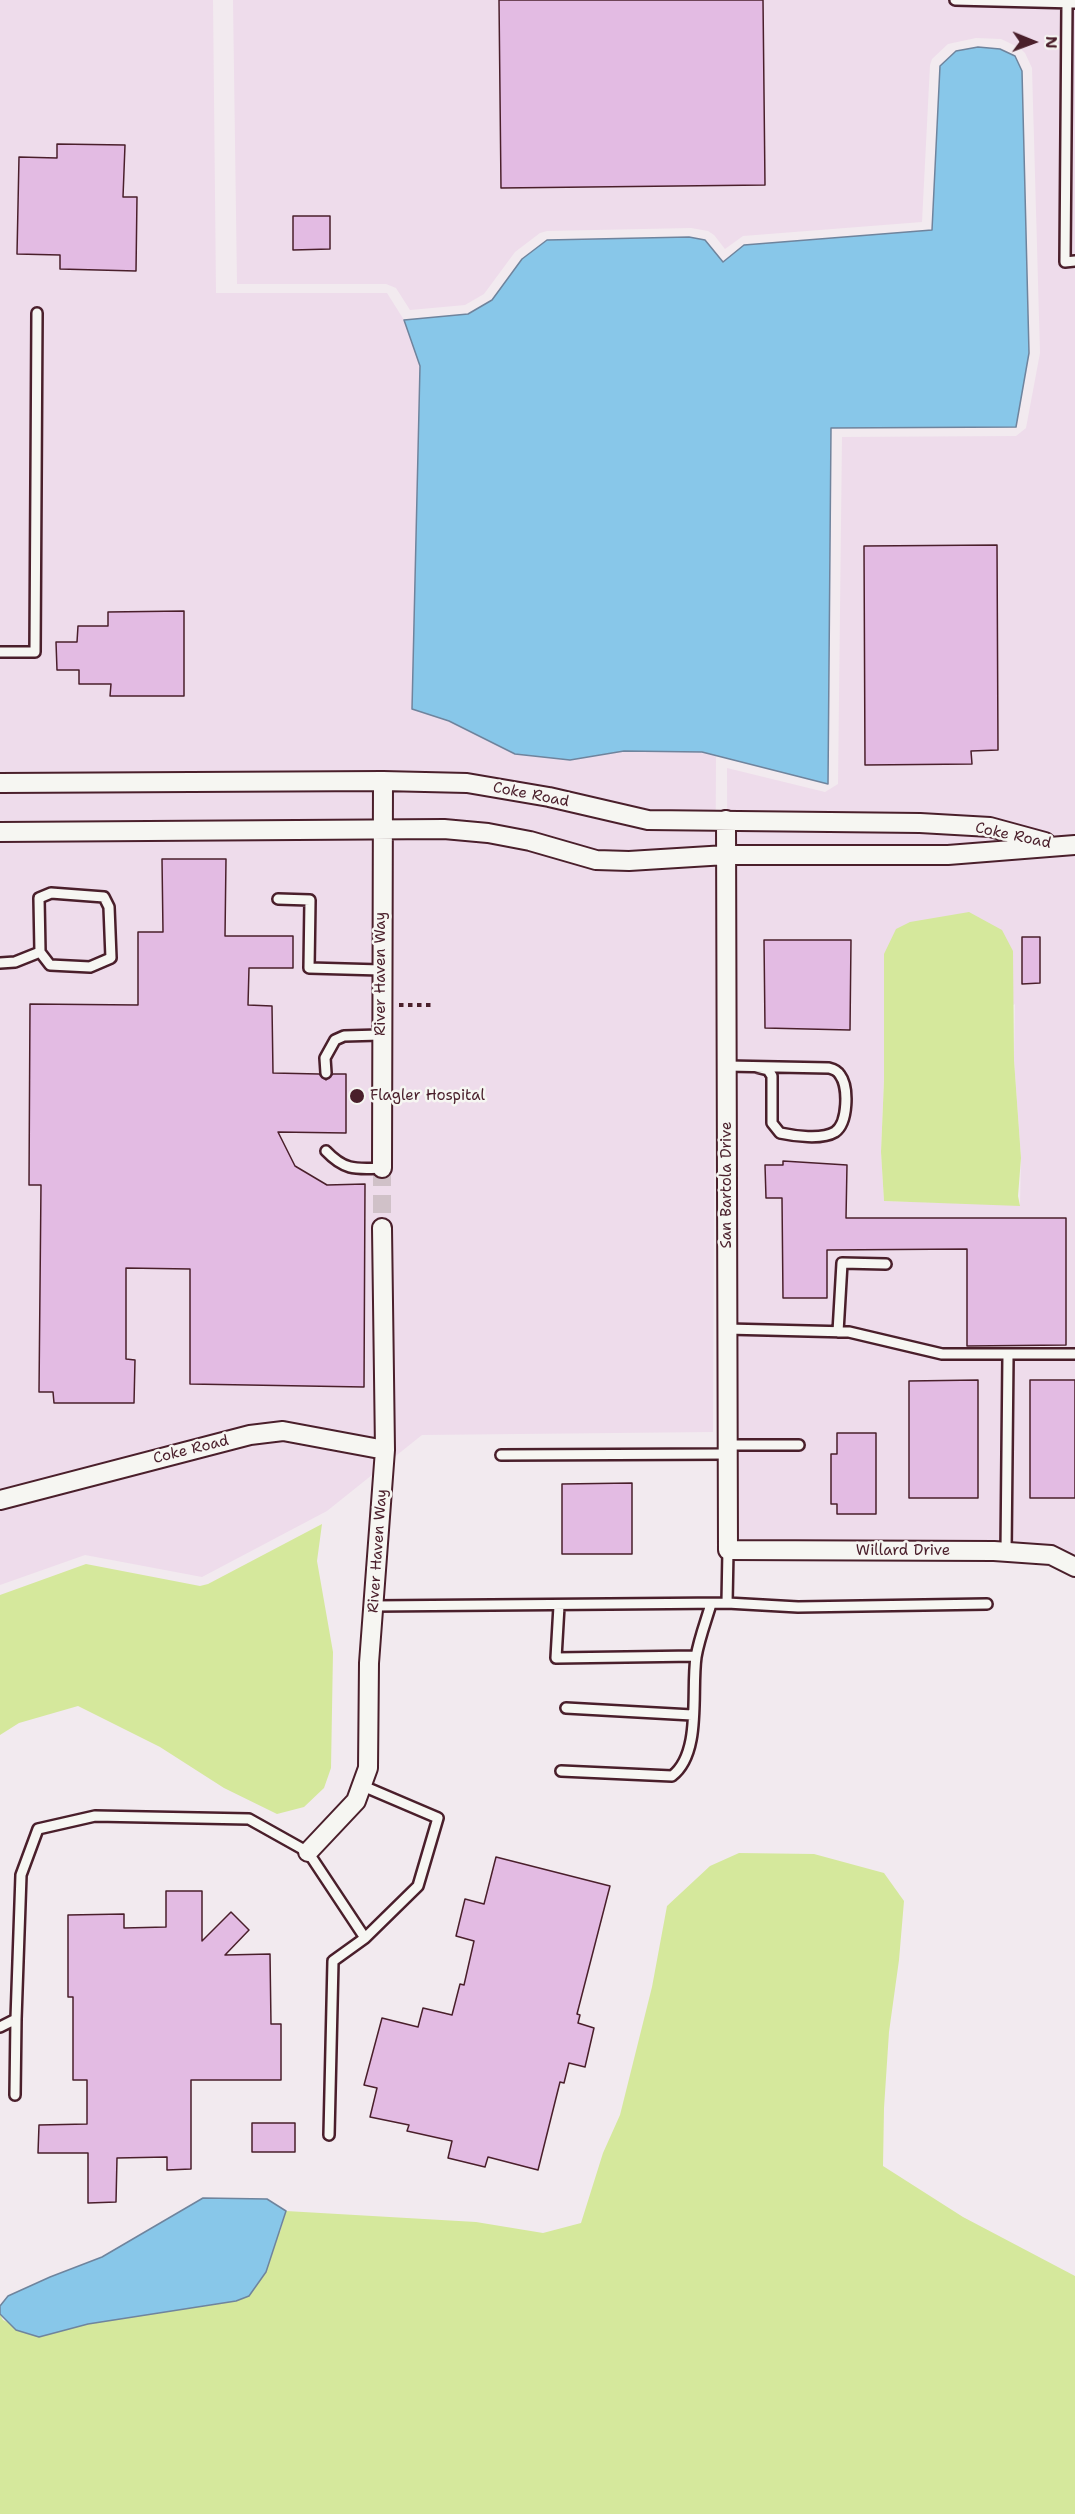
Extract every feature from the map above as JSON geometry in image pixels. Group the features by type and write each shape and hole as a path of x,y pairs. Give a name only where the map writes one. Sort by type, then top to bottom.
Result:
{"street":[{"name":"Coke Road","path":"0,783 383,781 466,783 504,788 648,820 921,823 990,827 1067,845"},
{"name":"River Haven Way","path":"382,1168 380,1035 383,781"},
{"name":"San Bartola Drive","path":"726,820 728,1550"},
{"name":"Coke Road","path":"0,832 444,829 488,833 530,841 596,860 629,861 726,855 948,855 1067,845"},
{"name":"River Haven Way","path":"308,1852 350,1809 363,1786 368,1768 369,1662 385,1450 382,1228"},
{"name":"Coke Road","path":"0,1500 250,1435 283,1431 385,1450"},
{"name":"Willard Drive","path":"728,1550 1006,1552 1051,1555 1075,1567"}],"lane":[{"path":"955,0 1071,3 1065,262 1075,261"},
{"path":"0,652 35,652 37,313"},
{"path":"51,893 104,897 109,907 111,958 90,967 50,965 40,952 39,898 51,893"},
{"path":"278,899 310,900 309,968 381,970"},
{"path":"0,963 15,962 40,952"},
{"path":"326,1073 325,1058 335,1040 344,1036 380,1035"},
{"path":"727,1066 756,1066 835,1070 840,1074 845,1089 844,1115 837,1131 829,1135 780,1133 772,1123 772,1076 768,1070 756,1066"},
{"path":"326,1151 338,1163 354,1169 382,1168"},
{"path":"838,1332 842,1263 886,1264"},
{"path":"727,1329 849,1332 942,1354 1008,1356 1075,1354"},
{"path":"1006,1552 1008,1356"},
{"path":"501,1455 799,1445"},
{"path":"727,1603 728,1550"},
{"path":"374,1606 727,1603 798,1607 987,1605"},
{"path":"561,1771 672,1776 681,1769 690,1750 696,1656 711,1604"},
{"path":"559,1606 556,1658 696,1656"},
{"path":"566,1708 692,1715"},
{"path":"329,2135 333,1961 365,1938 418,1886 438,1818 363,1786"},
{"path":"15,2095 21,1875 38,1829 95,1816 249,1819 308,1852 365,1938"},
{"path":"0,2027 16,2019"}],"path":[{"path":"398,1005 434,1005"}],"shaded area":[{"name":"Flagler Hospital","path":"0,0 213,0 216,293 387,293 404,320 420,366 413,709 449,721 515,754 570,760 624,751 702,752 716,756 713,1432 422,1435 327,1511 202,1577 85,1555 0,1585"},
{"path":"233,0 1075,0 1075,1562 736,1560 729,1373 727,768 825,792 838,784 842,437 1016,436 1026,428 1040,353 1032,68 1025,53 1001,39 976,38 948,44 932,59 922,222 743,236 725,249 708,231 691,228 547,231 540,233 515,252 484,294 465,305 410,310 396,288 386,284 237,284","holes":["1015,1004 1014,1060 1021,1158 1020,1205 884,1201 881,1152 884,1080"]}],"green space":[{"path":"969,912 1002,930 1013,951 1014,1060 1021,1158 1018,1196 1020,1206 884,1201 881,1152 884,1080 884,954 896,929 910,922"},
{"path":"322,1524 317,1561 333,1652 331,1768 324,1788 304,1807 277,1814 224,1788 160,1747 78,1706 19,1723 0,1735 0,1595 86,1564 200,1586 208,1584"},
{"path":"739,1853 814,1854 884,1873 904,1901 889,2032 883,2166 963,2217 1075,2276 1075,2514 0,2514 0,2314 3,2320 39,2337 88,2324 280,2232 286,2211 476,2222 543,2233 581,2223 603,2153 620,2115 652,1987 667,1906 710,1866"}],"water":[{"path":"978,47 1000,49 1015,56 1022,71 1029,353 1016,427 831,428 828,784 702,752 624,751 570,760 515,754 449,721 412,709 420,366 404,320 468,314 492,300 522,259 547,240 689,237 705,240 723,262 744,245 932,230 940,66 956,51"},
{"path":"203,2198 267,2199 286,2211 266,2272 249,2296 236,2301 88,2324 39,2337 16,2330 0,2314 0,2306 8,2296 102,2257"}],"building":[{"path":"499,0 763,0 765,185 501,188"},
{"path":"57,144 125,145 123,197 137,197 136,271 60,269 60,255 17,254 19,157 57,158"},
{"path":"293,216 330,216 330,249 293,250"},
{"path":"997,545 998,750 971,751 972,764 865,765 864,546"},
{"path":"184,611 184,696 110,696 111,684 79,684 79,670 57,670 56,642 77,642 78,626 108,626 108,612"},
{"path":"162,859 226,859 225,936 293,936 293,968 249,968 248,1005 272,1006 273,1073 319,1074 326,1080 333,1074 346,1074 346,1133 278,1132 295,1166 327,1185 365,1184 364,1387 190,1384 190,1269 126,1268 126,1359 135,1360 134,1403 54,1403 53,1392 39,1392 41,1185 29,1185 30,1004 138,1005 138,932 163,932"},
{"path":"1022,937 1040,937 1040,983 1022,984"},
{"path":"764,940 851,940 850,1030 765,1028"},
{"path":"783,1161 847,1165 846,1218 1066,1218 1066,1345 967,1346 967,1249 827,1250 827,1298 783,1298 782,1198 766,1198 765,1165 783,1165"},
{"path":"978,1380 978,1498 909,1498 909,1381"},
{"path":"1030,1380 1075,1380 1075,1498 1030,1498"},
{"path":"837,1433 876,1433 876,1514 837,1514 837,1504 831,1504 831,1454 837,1454"},
{"path":"632,1483 632,1554 562,1554 562,1484"},
{"path":"496,1857 610,1886 577,2014 580,2015 578,2023 594,2028 585,2067 569,2063 564,2083 560,2082 538,2170 488,2157 485,2167 448,2158 452,2141 407,2131 409,2125 370,2117 377,2088 364,2085 382,2018 418,2027 423,2008 452,2015 460,1984 464,1985 474,1941 456,1936 465,1899 484,1904"},
{"path":"166,1891 202,1891 202,1941 231,1912 249,1930 225,1955 270,1954 271,2024 281,2024 281,2080 191,2080 191,2169 167,2170 167,2157 117,2158 116,2202 88,2203 88,2153 38,2153 39,2125 87,2124 87,2080 73,2080 73,1997 68,1997 68,1915 124,1914 124,1928 166,1927"},
{"path":"252,2123 295,2123 295,2152 252,2152"}],"tunnel":[{"path":"382,1168 382,1228"}],"place":[{"name":"Flagler Hospital","path":"357,1096"}]}
